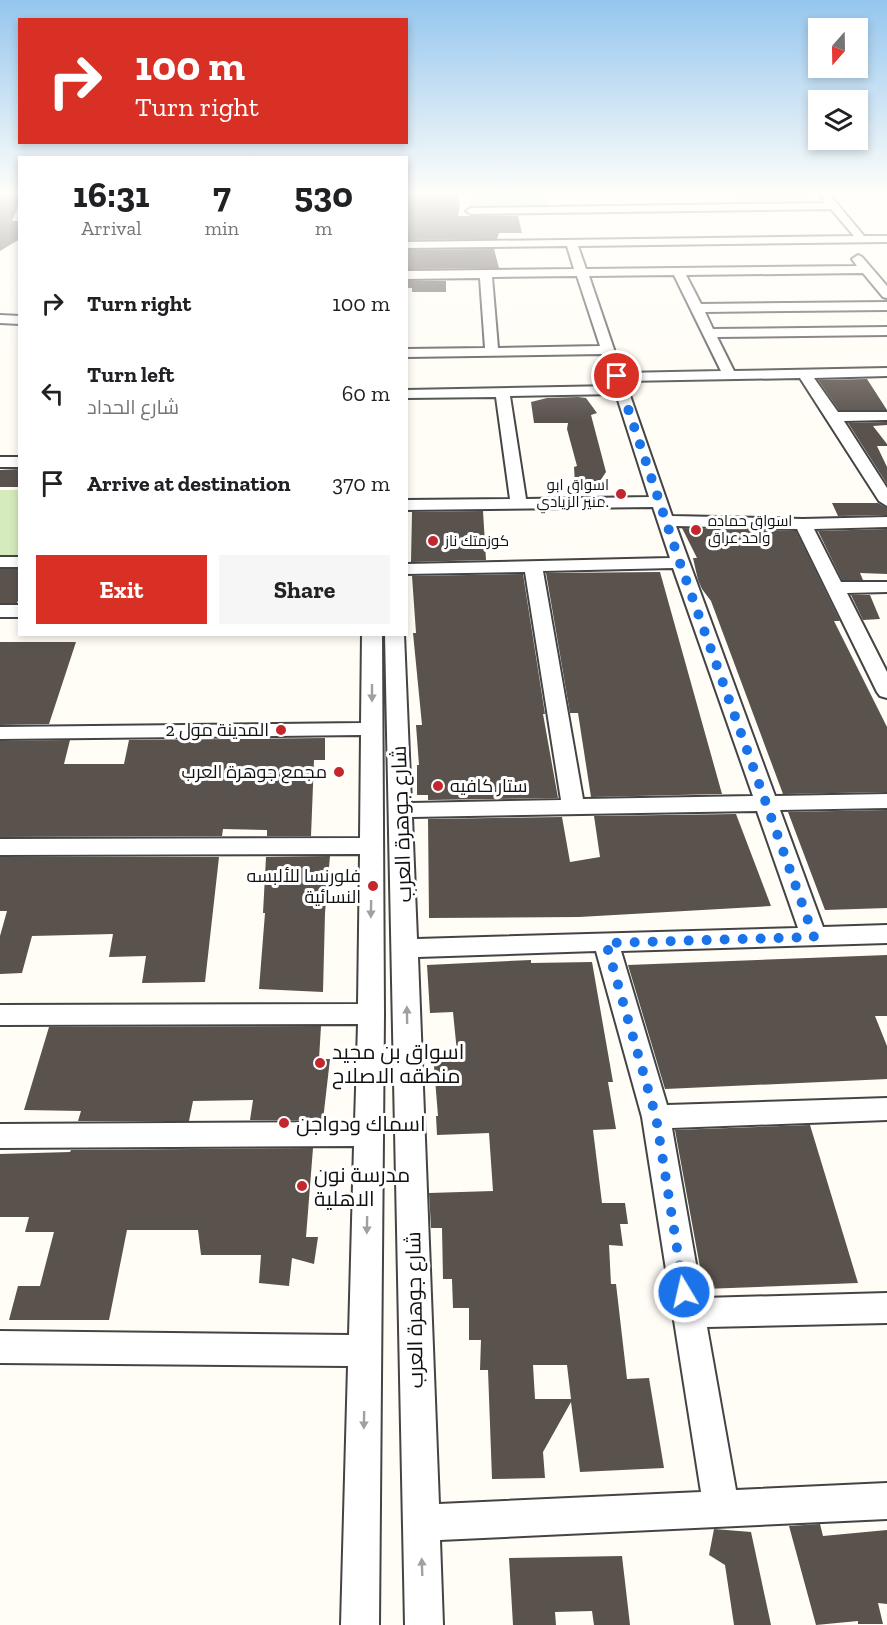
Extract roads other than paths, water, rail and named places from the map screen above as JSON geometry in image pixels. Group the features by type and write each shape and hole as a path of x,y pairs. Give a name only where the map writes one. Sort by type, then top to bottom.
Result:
{"street":[{"path":"579,269 661,502 680,563 814,937"},
{"path":"408,275 866,269 887,294"},
{"path":"678,271 730,376"},
{"path":"486,275 492,351"},
{"path":"697,308 887,306"},
{"path":"0,319 18,320"},
{"path":"709,333 887,331"},
{"path":"408,353 607,350"},
{"path":"408,394 502,392 730,376 887,372"},
{"path":"804,374 887,501"},
{"path":"502,392 519,504"},
{"path":"834,417 887,416"},
{"path":"0,462 18,462"},
{"path":"865,467 887,466"},
{"path":"408,506 661,502"},
{"path":"667,521 804,524 887,522"},
{"path":"804,524 887,692"},
{"path":"0,562 18,562"},
{"path":"408,569 680,563"},
{"path":"533,566 573,807"},
{"path":"836,588 887,587"},
{"path":"0,611 18,611"},
{"name":"شارع جوهرة العرب","path":"360,1625 370,1014 372,636"},
{"name":"شارع جوهرة العرب","path":"394,636 424,1625"},
{"path":"0,733 372,729"},
{"path":"400,810 887,801"},
{"path":"0,848 371,846"},
{"path":"405,948 887,934"},
{"path":"606,943 656,1117 721,1507"},
{"path":"0,1015 370,1014"},
{"path":"656,1117 887,1109"},
{"path":"0,1136 368,1134"},
{"path":"687,1313 887,1308"},
{"path":"0,1347 364,1351"},
{"path":"420,1522 887,1501"}],"place":[{"name":"اسواق ابو منير الزيادي.","path":"621,494"},
{"name":"اسواق حماده واحد عراق","path":"696,530"},
{"name":"كوزمتك ناز","path":"433,541"},
{"name":"المدينة مول 2","path":"281,730"},
{"name":"مجمع جوهرة العرب","path":"339,772"},
{"name":"ستار كافيه","path":"438,786"},
{"name":"فلورنسا للألبسه النسائية","path":"373,886"},
{"name":"اسواق بن مجيد منطقه الاصلاح","path":"320,1063"},
{"name":"اسماك ودواجن","path":"284,1123"},
{"name":"مدرسة نون الاهلية","path":"302,1186"}]}
